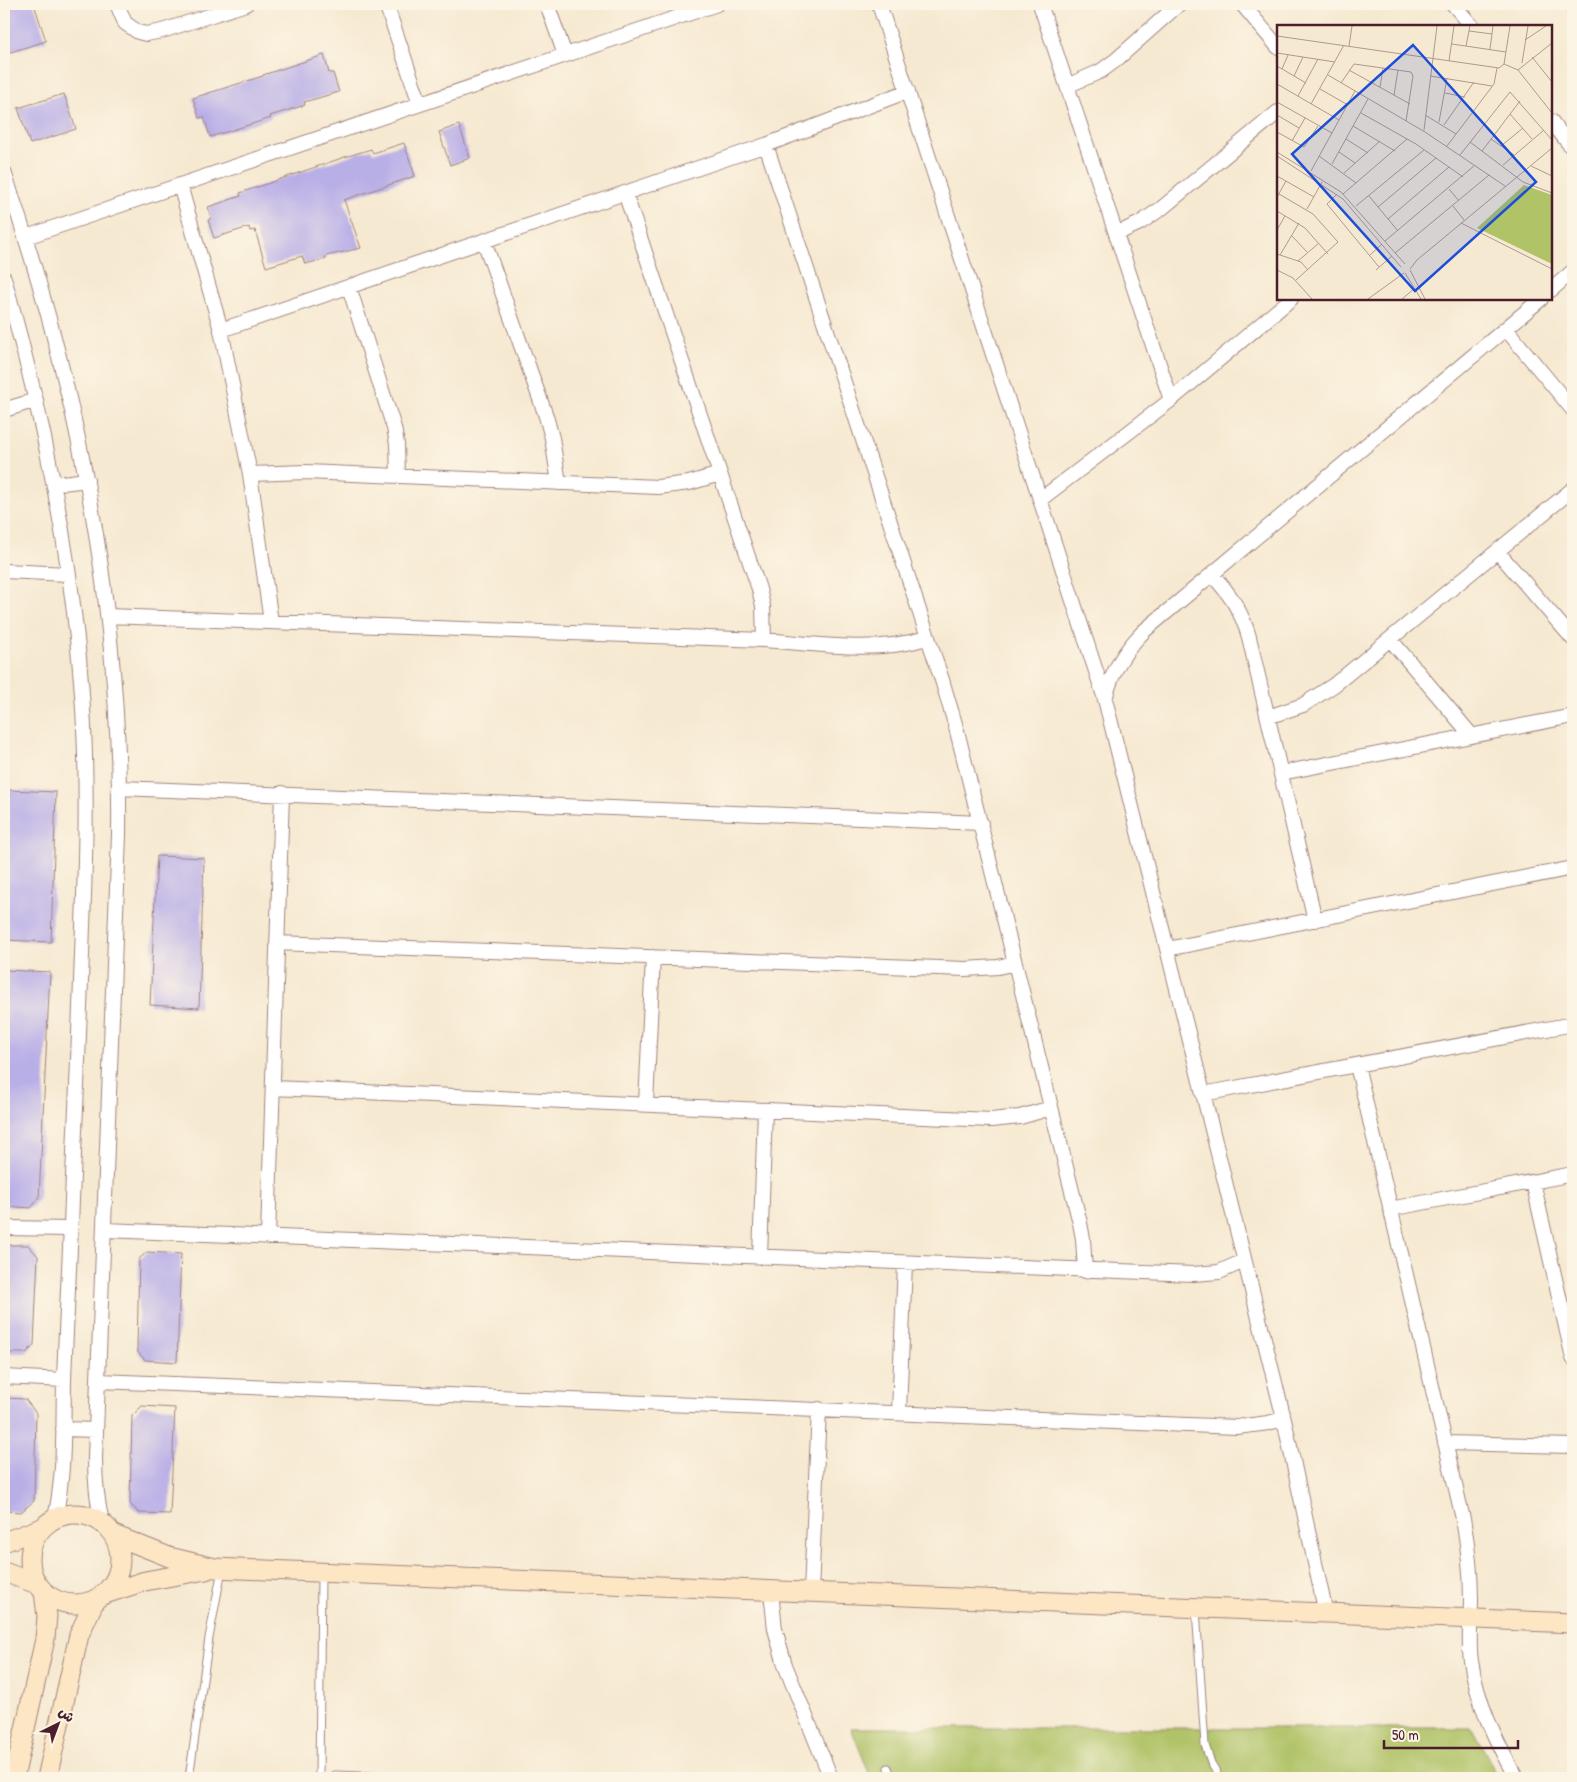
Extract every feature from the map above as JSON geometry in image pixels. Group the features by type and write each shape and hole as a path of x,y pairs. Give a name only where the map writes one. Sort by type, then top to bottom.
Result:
{"street":[{"path":"117,4 125,23 138,32 146,34 162,31 246,4"},
{"path":"386,4 420,104"},
{"path":"548,4 565,55"},
{"path":"26,237 717,4"},
{"path":"879,4 1105,700 1284,1419 1326,1614"},
{"path":"1040,4 1170,400"},
{"path":"1067,86 1101,71 1179,4"},
{"path":"1242,4 1277,46"},
{"path":"1454,4 1471,25"},
{"path":"221,330 766,145 908,91"},
{"path":"1116,234 1140,223 1162,208 1277,113"},
{"path":"1552,122 1573,148"},
{"path":"766,145 953,718 981,823 1082,1231 1085,1270"},
{"path":"4,172 26,237 60,355 87,480 100,552 108,616 116,708 120,788 95,1480 108,1529 118,1544 121,1566 118,1577 112,1586 100,1597 79,1635 46,1778"},
{"path":"180,185 221,330 250,474 271,622"},
{"path":"625,193 759,589 763,606 764,640"},
{"path":"484,241 544,408 552,438 559,482"},
{"path":"1552,289 1573,271"},
{"path":"4,278 36,400 54,484 68,574 83,710 86,826 61,1486 49,1523 36,1536 30,1555 30,1565 41,1588 47,1616 45,1639 12,1770"},
{"path":"349,287 394,428 397,444 398,476"},
{"path":"1041,499 1170,400 1290,300"},
{"path":"1105,700 1115,669 1132,643 1540,300"},
{"path":"1506,329 1573,410"},
{"path":"4,410 36,400"},
{"path":"250,474 306,472 673,486 697,482 720,474"},
{"path":"54,484 87,480"},
{"path":"1268,717 1303,705 1319,696 1573,489"},
{"path":"1497,551 1573,639"},
{"path":"4,571 68,574"},
{"path":"1212,575 1231,597 1245,623 1315,920"},
{"path":"108,616 764,640 882,647 912,643 927,638"},
{"path":"1390,639 1472,736"},
{"path":"1281,773 1573,716"},
{"path":"120,788 282,793 981,823"},
{"path":"268,1237 282,793"},
{"path":"1167,949 1573,868"},
{"path":"277,943 964,969 990,968 1015,963"},
{"path":"646,1104 653,957"},
{"path":"1203,1094 1573,1024"},
{"path":"1357,1065 1468,1544 1471,1619 1470,1658 1479,1697 1493,1734 1516,1778"},
{"path":"273,1088 991,1120 1020,1117 1052,1108"},
{"path":"760,1256 765,1110"},
{"path":"1390,1209 1573,1174"},
{"path":"1533,1182 1566,1298 1573,1358"},
{"path":"4,1228 71,1229"},
{"path":"105,1230 1206,1274 1232,1268 1244,1261"},
{"path":"899,1412 905,1263"},
{"path":"4,1378 64,1380"},
{"path":"98,1381 1237,1427 1268,1424 1284,1419"},
{"path":"811,1593 819,1409"},
{"path":"63,1429 96,1430"},
{"path":"1445,1443 1573,1446"},
{"path":"4,1542 64,1515 74,1514 93,1518 108,1529 169,1557 218,1569 1573,1623"},
{"path":"4,1572 41,1588 51,1598 68,1604 87,1603 145,1581 218,1569"},
{"path":"771,1592 775,1629 785,1665 831,1778"}],"lane":[{"path":"189,1778 218,1569"},
{"path":"319,1778 321,1574"},
{"path":"1196,1609 1205,1745 1211,1763 1220,1778"},
{"path":"888,1768 892,1778"},
{"path":"335,1775 421,1778"}],"green space":[{"path":"851,1728 1472,1728 1499,1778 871,1778"}],"building":[{"path":"4,4 34,4 46,41 4,54"},
{"path":"324,55 329,73 333,73 339,92 304,102 305,105 270,116 271,118 210,137 204,117 199,118 193,98"},
{"path":"64,94 76,129 30,144 18,108"},
{"path":"459,125 470,158 450,165 439,132"},
{"path":"404,143 415,176 344,200 361,248 326,256 326,259 305,264 302,256 266,267 255,230 250,231 249,227 214,238 208,220 211,218 208,207 241,196 240,193 345,157 371,149 373,153"},
{"path":"9,790 56,792 51,942 4,940"},
{"path":"157,856 204,858 199,1008 150,1005"},
{"path":"4,970 50,972 39,1198 31,1208 4,1206"},
{"path":"4,1245 28,1245 38,1256 34,1345 26,1353 4,1353"},
{"path":"147,1252 181,1254 177,1362 145,1360 137,1351 139,1259"},
{"path":"4,1398 25,1399 36,1413 34,1501 21,1512 4,1511"},
{"path":"142,1406 175,1408 170,1514 139,1513 130,1504 132,1416"}]}
